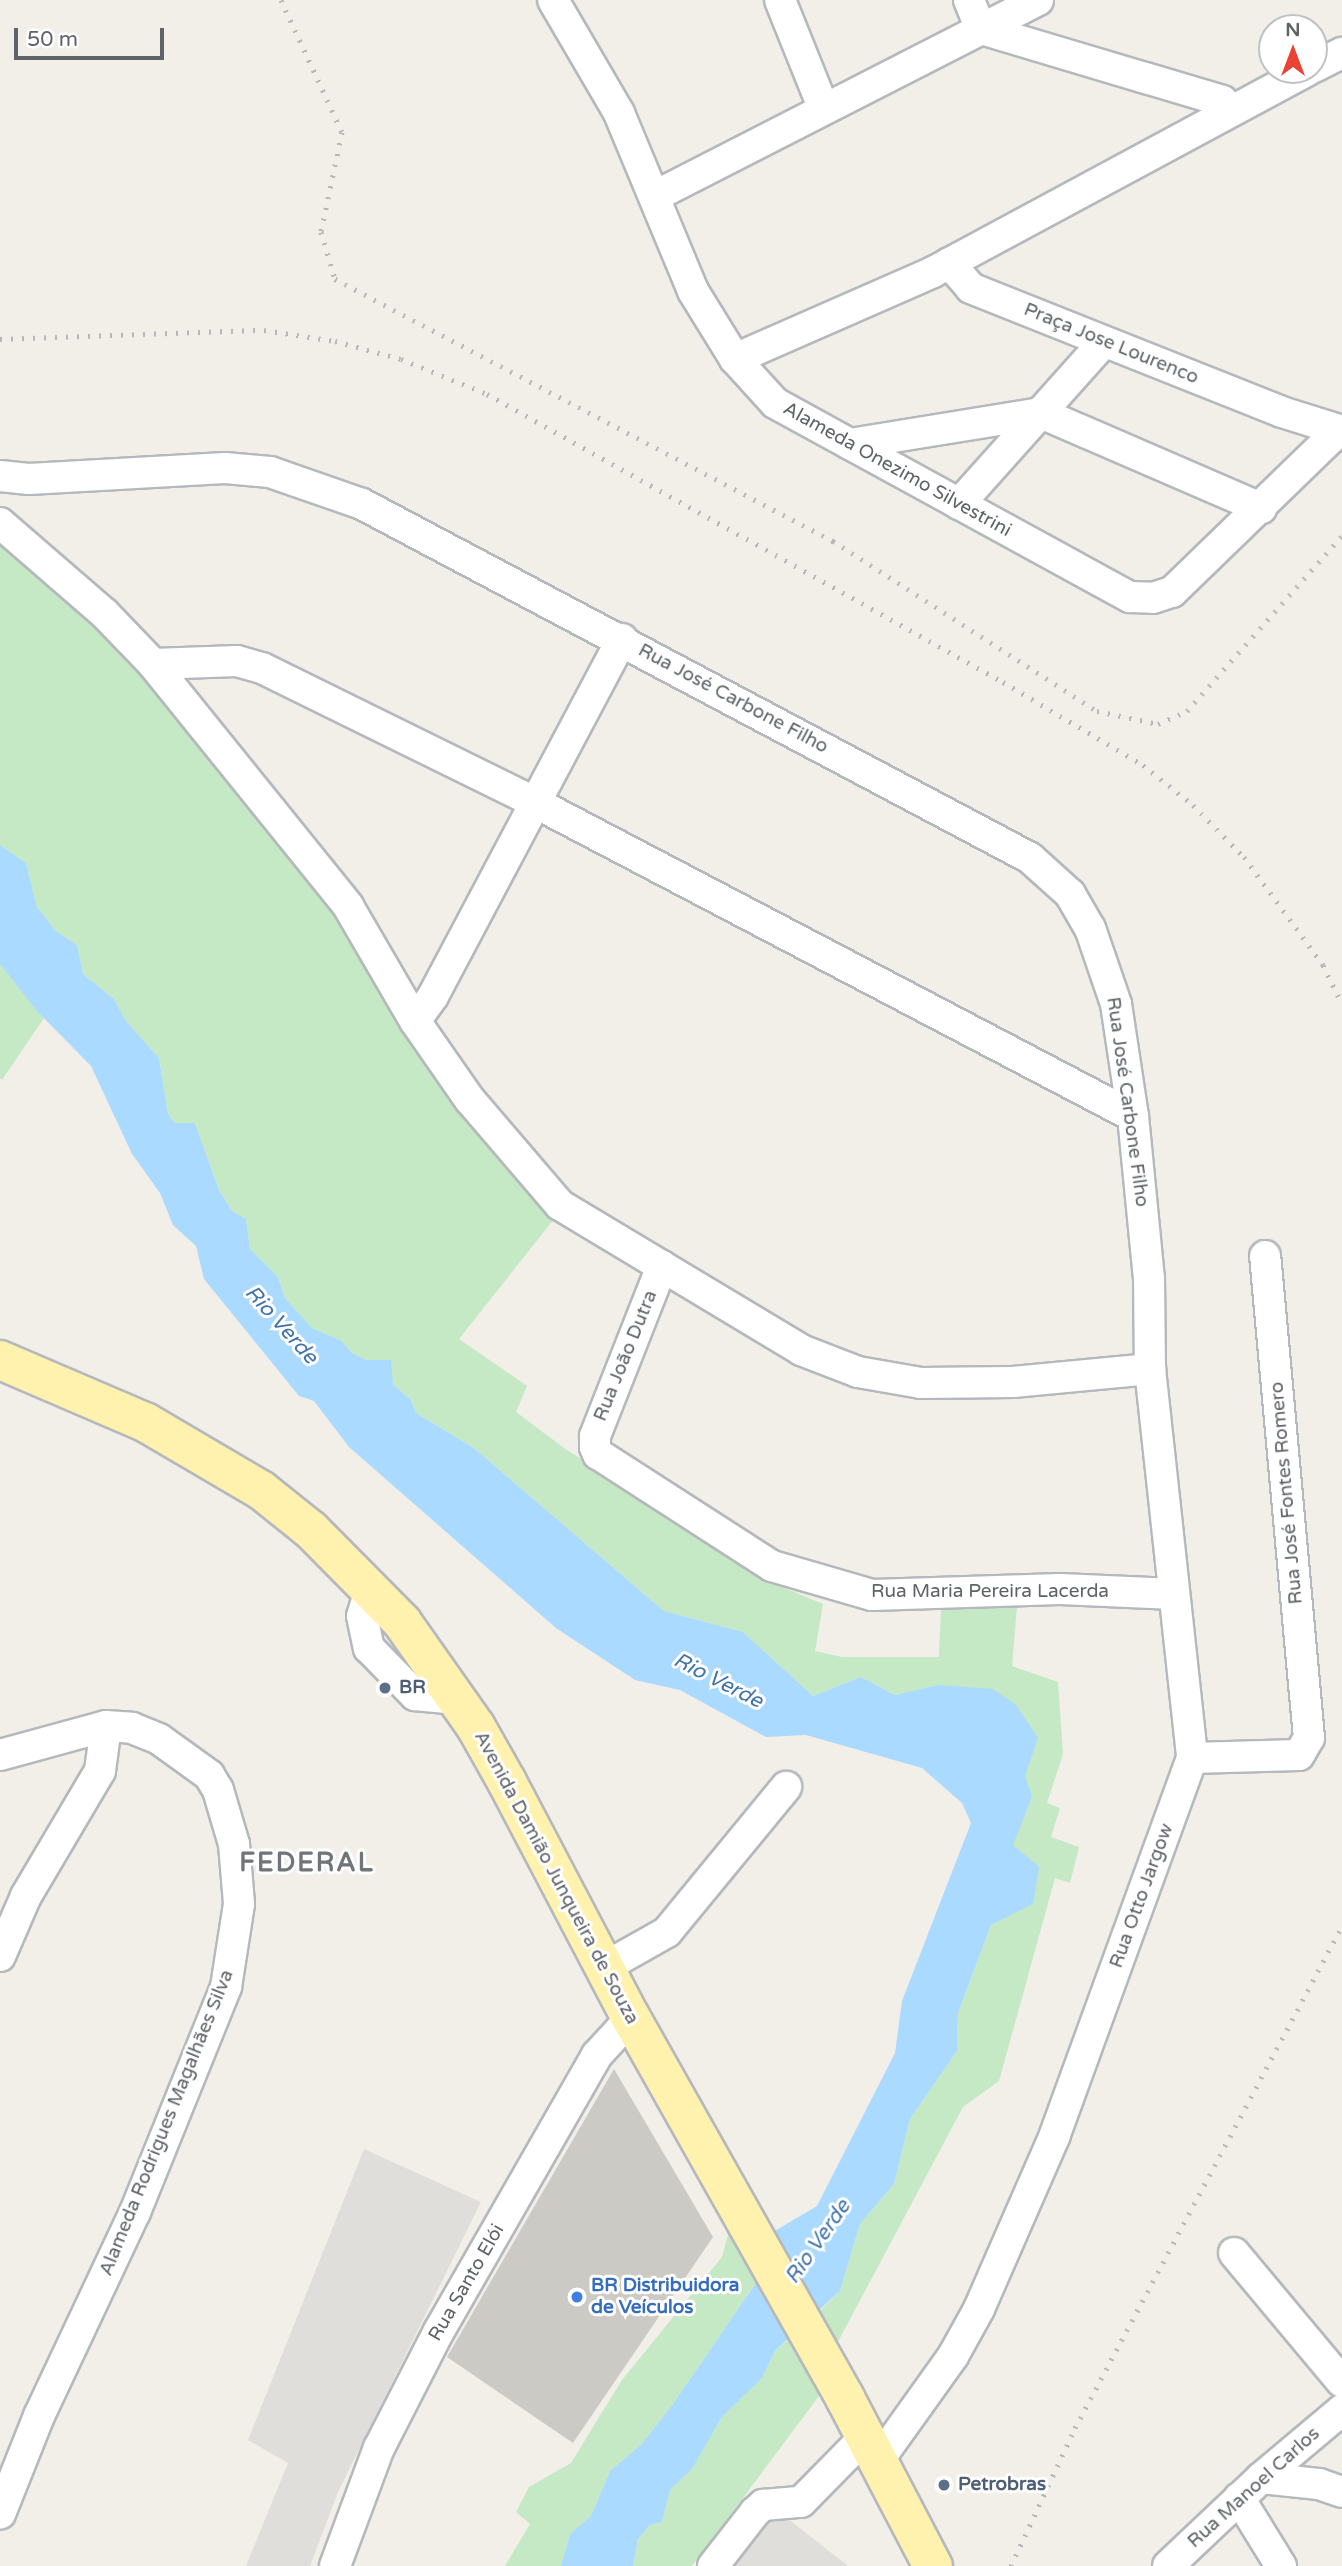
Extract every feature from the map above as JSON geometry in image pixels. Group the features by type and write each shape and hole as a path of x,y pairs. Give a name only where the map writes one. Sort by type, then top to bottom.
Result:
{"main road":[{"name":"Avenida Damião Junqueira de Souza","path":"0,1360 145,1422 205,1455 261,1490 371,1587 457,1699 631,2018 845,2398 933,2566"}],"street":[{"name":"Alameda Onezimo Silvestrini","path":"553,0 619,113 657,195 693,291 735,359 775,403 1130,597 1153,598 1172,592 1261,508"},
{"path":"780,0 823,107"},
{"path":"969,0 981,29"},
{"path":"657,195 823,107 1038,0"},
{"path":"981,29 1222,101 1230,110"},
{"path":"735,359 949,263 1281,84"},
{"name":"Praça Jose Lourenco","path":"949,263 971,288 1282,412 1339,430 1325,447 1261,508"},
{"path":"959,504 1104,342"},
{"path":"849,444 1041,413 1261,508"},
{"name":"Rua José Carbone Filho","path":"0,476 29,479 178,468 270,472 362,504 622,639 1030,859 1070,894 1090,928 1113,991 1133,1116 1149,1278"},
{"path":"0,523 104,612 153,664 348,906 415,1021 470,1100 560,1205 801,1350 859,1371 921,1383 1013,1382 1150,1369"},
{"path":"415,1021 433,996 622,639"},
{"path":"153,664 237,661 262,668 536,803 1133,1116"},
{"name":"Rua José Fontes Romero","path":"1192,1758 1299,1755 1309,1743 1265,1256"},
{"name":"Rua João Dutra","path":"595,1447 595,1436 662,1266"},
{"name":"Rua Otto Jargow","path":"713,2566 763,2505 801,2502 871,2450 953,2356 979,2309 1055,2135 1192,1758 1150,1369 1149,1278"},
{"name":"Rua Maria Pereira Lacerda","path":"595,1447 598,1454 772,1566 827,1586 872,1595 1060,1589 1174,1594"},
{"path":"0,1956 13,1898 100,1771 106,1726"},
{"name":"Alameda Rodrigues Magalhães Silva","path":"0,1755 106,1726 132,1728 159,1739 209,1775 230,1822 237,1867 233,1964 135,2211 39,2416 0,2514"},
{"path":"605,1967 667,1932 786,1787"},
{"name":"Rua Santo Elói","path":"335,2566 379,2448 439,2331 597,2055 631,2018"},
{"path":"1234,2253 1342,2382"},
{"name":"Rua Manoel Carlos","path":"1168,2566 1238,2498 1342,2410"},
{"path":"1261,2478 1319,2484 1342,2492"},
{"path":"1238,2498 1281,2566"}],"shaded area":[{"path":"364,2149 481,2202 338,2492 310,2566 246,2566 288,2463 248,2440"},
{"path":"772,2514 782,2514 848,2566 734,2566"}],"green space":[{"path":"0,531 103,620 337,906 457,1104 554,1219 459,1339 527,1386 516,1412 564,1448 780,1586 823,1604 815,1651 842,1657 939,1657 941,1610 1017,1606 1012,1666 1058,1682 1063,1754 1047,1803 1060,1808 1051,1837 1079,1847 1070,1883 1055,1878 999,2081 963,2107 833,2351 815,2316 840,2291 860,2224 894,2184 910,2119 957,2051 958,2013 991,1925 1033,1903 1012,1845 1032,1797 937,1685 895,1695 861,1677 813,1696 743,1632 664,1611 474,1448 416,1413 411,1400 393,1384 390,1360 367,1360 352,1353 342,1341 312,1328 285,1298 278,1277 250,1249 246,1219 232,1211 219,1190 195,1123 175,1123 168,1114 159,1058 126,1021 114,999 83,974 77,945 56,931 37,907 26,863 0,845"},
{"path":"0,964 44,1018 2,1080 0,1078"},
{"path":"732,2220 759,2271 756,2283 673,2404 641,2445 610,2471 591,2516 570,2534 561,2566 505,2566 530,2524 516,2512 529,2487 571,2463 622,2380 722,2257"},
{"path":"794,2335 825,2388 692,2566 633,2566 638,2539 650,2525 662,2522 670,2490 692,2469 722,2417 762,2378 775,2351"}],"water":[{"name":"Rio Verde","path":"0,845 26,863 37,907 56,931 77,945 83,974 114,999 126,1021 159,1058 168,1114 175,1123 195,1123 219,1190 232,1211 246,1219 250,1249 278,1277 285,1298 312,1328 342,1341 352,1353 367,1360 391,1360 393,1384 411,1400 416,1413 474,1448 664,1611 743,1632 813,1696 861,1677 895,1695 937,1685 993,1689 1016,1705 1038,1738 1025,1776 1032,1797 1013,1845 1039,1867 1033,1904 991,1925 958,2013 957,2051 910,2119 894,2184 860,2224 840,2291 775,2351 762,2378 722,2417 692,2469 670,2490 662,2522 650,2525 638,2539 633,2566 561,2566 570,2534 591,2516 610,2471 641,2445 673,2404 756,2283 768,2235 817,2206 895,2053 902,2001 971,1823 962,1803 922,1768 806,1735 766,1737 680,1690 635,1680 556,1628 349,1447 314,1401 299,1396 204,1279 196,1246 173,1225 160,1193 132,1154 91,1066 37,1011 0,964"}],"building":[{"name":"BR Distribuidora de Veículos","path":"614,2069 713,2237 573,2443 447,2357"}],"railway":[{"path":"281,0 342,132 321,232 335,279 833,541 1097,711 1158,724 1187,711 1342,536"},
{"path":"0,339 264,330 335,341 401,359 487,394 1003,682 1143,765 1193,805 1244,857 1323,965 1342,1004"},
{"path":"1011,2566 1075,2428 1342,1926"}],"place":[{"name":"BR","path":"385,1688"},
{"name":"BR Distribuidora de Veículos","path":"577,2297"},
{"name":"Petrobras","path":"944,2485"}],"district":[{"name":"FEDERAL","path":"307,1863"}]}
